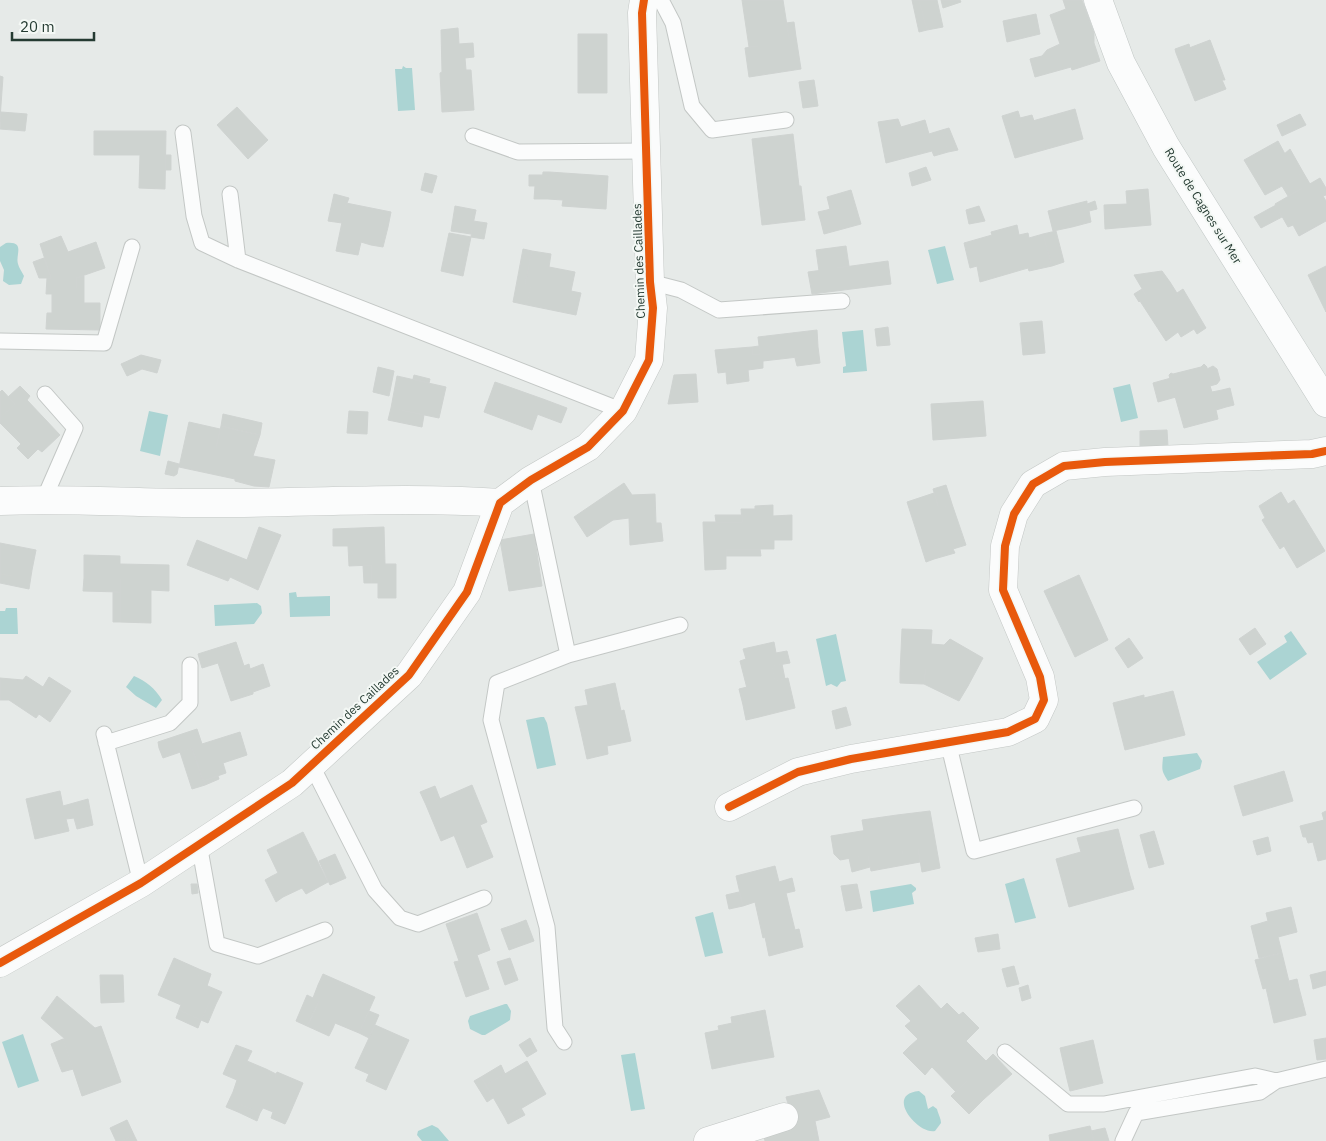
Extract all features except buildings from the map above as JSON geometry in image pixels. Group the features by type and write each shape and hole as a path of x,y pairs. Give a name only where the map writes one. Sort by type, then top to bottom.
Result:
{"street":[{"name":"Chemin des Caillades","path":"0,963 141,883 292,784 311,764 409,675 467,592 500,504 531,480 588,447 623,411 650,360 653,308 650,282 642,13 644,0"},
{"name":"Route de Cagnes sur Mer","path":"1098,0 1121,63 1166,147 1326,403"},
{"path":"729,807 798,772 851,759 1008,732 1035,719 1044,700 1040,677 1003,590 1005,546 1014,514 1033,484 1064,466 1105,462 1312,454 1326,451"},
{"path":"0,502 44,499 198,504 448,500 500,504"},
{"path":"708,1141 784,1116"}],"lane":[{"path":"661,0 673,23 692,106 712,130 786,120"},
{"path":"183,133 194,216 202,243 238,260 623,411"},
{"path":"473,136 518,152 647,152"},
{"path":"230,194 238,260"},
{"path":"0,341 104,343 132,246"},
{"path":"650,282 681,290 719,310 842,301"},
{"path":"44,499 75,428 45,394"},
{"path":"531,480 568,655"},
{"path":"564,1042 555,1028 547,927 491,720 497,683 568,655 680,625"},
{"path":"141,883 105,739 170,724 190,703 190,665"},
{"path":"948,742 974,851 1134,808"},
{"path":"311,764 375,890 400,918 418,924 484,898"},
{"path":"199,844 217,944 258,956 325,930"},
{"path":"1005,1052 1068,1104 1104,1104 1256,1076 1276,1081"},
{"path":"1122,1141 1136,1113 1260,1092 1276,1081 1326,1069"}],"water":[{"path":"403,66 412,68 415,110 398,111 395,69 402,69"},
{"path":"6,243 18,246 17,260 24,276 21,284 9,285 3,281 4,270 0,261 0,247"},
{"path":"945,246 954,280 937,284 928,250"},
{"path":"863,330 867,371 843,373 843,367 846,366 842,332"},
{"path":"1130,384 1138,418 1121,422 1113,388"},
{"path":"149,411 168,415 160,456 140,451"},
{"path":"296,592 297,597 330,596 330,616 290,617 289,593"},
{"path":"257,603 261,606 262,613 254,624 215,626 214,605"},
{"path":"6,608 17,608 18,634 0,634 0,611 5,611"},
{"path":"1291,631 1307,654 1270,680 1257,662 1287,642 1284,636"},
{"path":"836,634 846,681 841,682 837,687 831,684 826,686 816,639"},
{"path":"134,676 150,685 162,700 156,708 136,696 126,687"},
{"path":"544,717 547,723 556,765 537,769 526,720"},
{"path":"1197,753 1202,761 1200,769 1168,781 1162,770 1163,757"},
{"path":"1024,878 1036,918 1015,923 1005,884"},
{"path":"911,884 916,888 912,893 914,904 873,912 870,891"},
{"path":"713,912 723,953 705,957 695,917"},
{"path":"507,1004 511,1011 510,1020 485,1035 470,1029 468,1021 470,1016"},
{"path":"23,1034 39,1081 18,1088 2,1042"},
{"path":"635,1053 645,1109 631,1111 621,1055"},
{"path":"919,1091 925,1096 928,1109 933,1106 937,1109 941,1119 941,1123 935,1131 928,1131 920,1127 913,1121 904,1106 904,1099 909,1094"},
{"path":"432,1125 438,1128 449,1141 422,1141 417,1135 418,1131"}],"cycle path":[{"path":"0,963 141,883 292,783 409,675 467,592 500,503 531,480 588,447 623,411 649,360 653,308 650,282 642,13 644,0"},
{"path":"729,807 798,772 851,759 1008,732 1035,719 1044,700 1040,677 1003,590 1005,546 1014,514 1033,484 1064,466 1105,462 1312,454 1326,451"}]}
